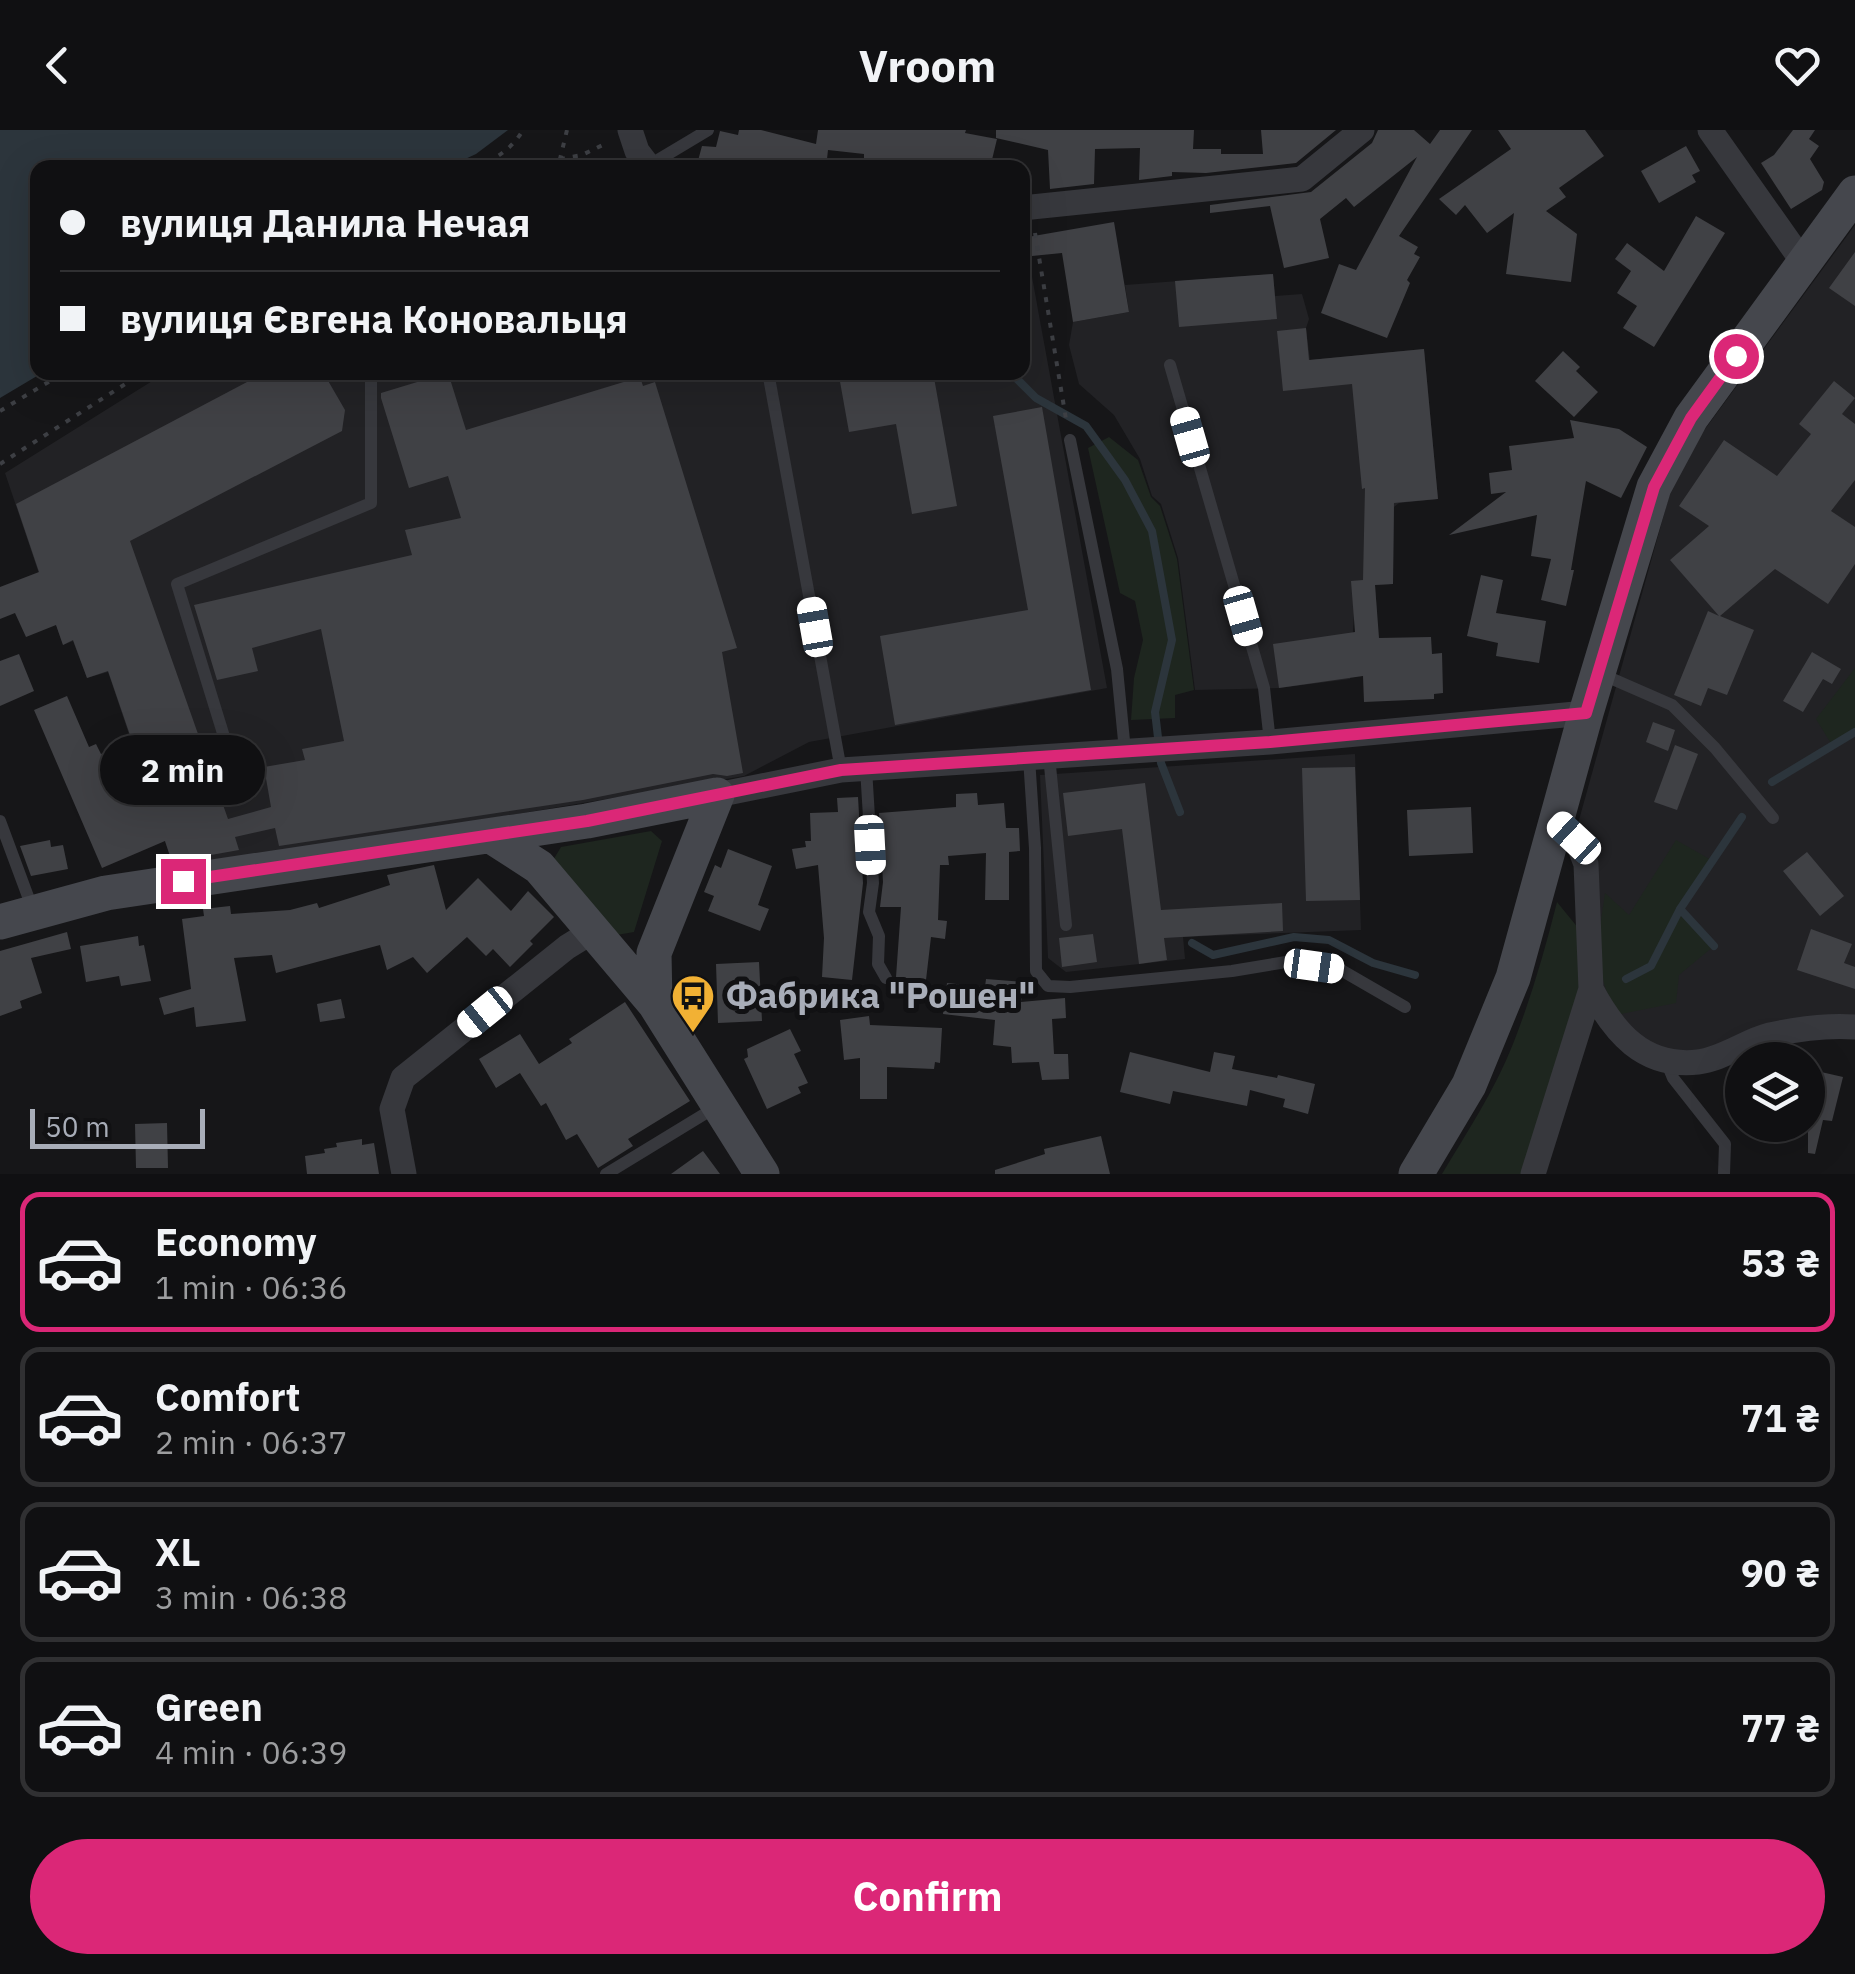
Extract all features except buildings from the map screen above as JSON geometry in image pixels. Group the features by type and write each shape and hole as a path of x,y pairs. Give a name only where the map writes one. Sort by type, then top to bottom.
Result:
{"street":[{"path":"1030,208 1302,179 1362,130"},
{"path":"1710,130 1804,262"},
{"path":"630,131 644,160"},
{"path":"1416,1174 1470,1086 1513,978 1654,487 1691,418 1855,193"},
{"path":"17,917 106,892 587,821 854,769 1270,742 1586,713"},
{"path":"655,1004 654,953 717,795"},
{"path":"1533,1174 1591,990 1586,864 1578,843 1558,822"},
{"path":"492,836 539,866 655,1004 762,1174"},
{"path":"404,1174 392,1110 403,1078 593,930"},
{"path":"1591,990 1609,1023 1636,1048 1666,1061 1700,1062 1770,1035 1838,1026 1855,1028"}],"lane":[{"path":"660,160 708,130"},
{"path":"1170,365 1264,688 1270,742"},
{"path":"238,782 177,584 371,502 371,380"},
{"path":"770,380 854,769 873,883 869,912 879,936 878,964 886,978"},
{"path":"1070,440 1117,669 1125,751"},
{"path":"1598,672 1672,705 1715,748 1773,818"},
{"path":"1039,757 1066,926"},
{"path":"1039,757 1036,971 1048,986 1196,975 1286,962 1341,970 1405,1007"},
{"path":"0,821 17,917"},
{"path":"1666,1061 1673,1078 1725,1144 1724,1174"},
{"path":"606,1174 719,1106"}],"path":[{"path":"492,160 516,141 523,130"},
{"path":"567,130 560,159 582,155 630,131"},
{"path":"1030,224 1070,440"},
{"path":"0,410 51,380"},
{"path":"0,464 131,380"}],"shaded area":[{"path":"0,130 508,130 463,160 30,160 30,380 0,398"},
{"path":"1855,225 1855,1027 1772,1042 1725,1042 1725,1050 1666,1061 1609,1023 1574,838 1673,482 1689,451"},
{"path":"1030,266 1107,688 809,742 744,776 175,871 108,672 87,678 73,641 63,645 5,473 154,380 1030,380"},
{"path":"1273,274 1275,296 1302,294 1309,319 1306,328 1310,360 1424,349 1438,499 1399,503 1394,507 1393,584 1375,585 1377,613 1354,614 1350,679 1279,688 1195,690 1178,558 1161,504 1152,496 1140,459 1114,415 1079,384 1069,345 1073,322 1129,312 1125,285"},
{"path":"1109,437 1138,460 1151,497 1160,506 1177,559 1194,690 1175,695 1175,718 1131,720 1134,678 1143,640 1135,601 1120,593 1088,448"},
{"path":"1855,668 1855,732 1832,745 1816,719"},
{"path":"1355,754 1361,930 1183,937 1185,959 1066,972 1048,958 1040,775"},
{"path":"651,831 662,841 634,932 611,936 552,862 561,847"},
{"path":"1676,840 1713,861 1681,909 1714,946 1679,975 1676,1003 1616,1015 1600,967 1605,893 1629,915"},
{"path":"1557,902 1579,929 1591,989 1533,1174 1442,1174 1506,1061 1532,992"}],"waterway":[{"path":"1018,380 1036,398 1086,426 1125,480 1152,531 1172,640 1155,712 1161,763 1180,812"},
{"path":"1772,782 1855,732"},
{"path":"1626,979 1651,966 1680,909 1742,817"},
{"path":"1680,909 1714,946"},
{"path":"1192,943 1213,955 1294,937 1329,940 1373,963 1415,975"}],"place":[{"name":"Фабрика \"Рошен\"","path":"693,1034"}],"route":[{"path":"183,881 587,821 841,770 1270,742 1586,713 1654,487 1691,418 1736,356"}]}
